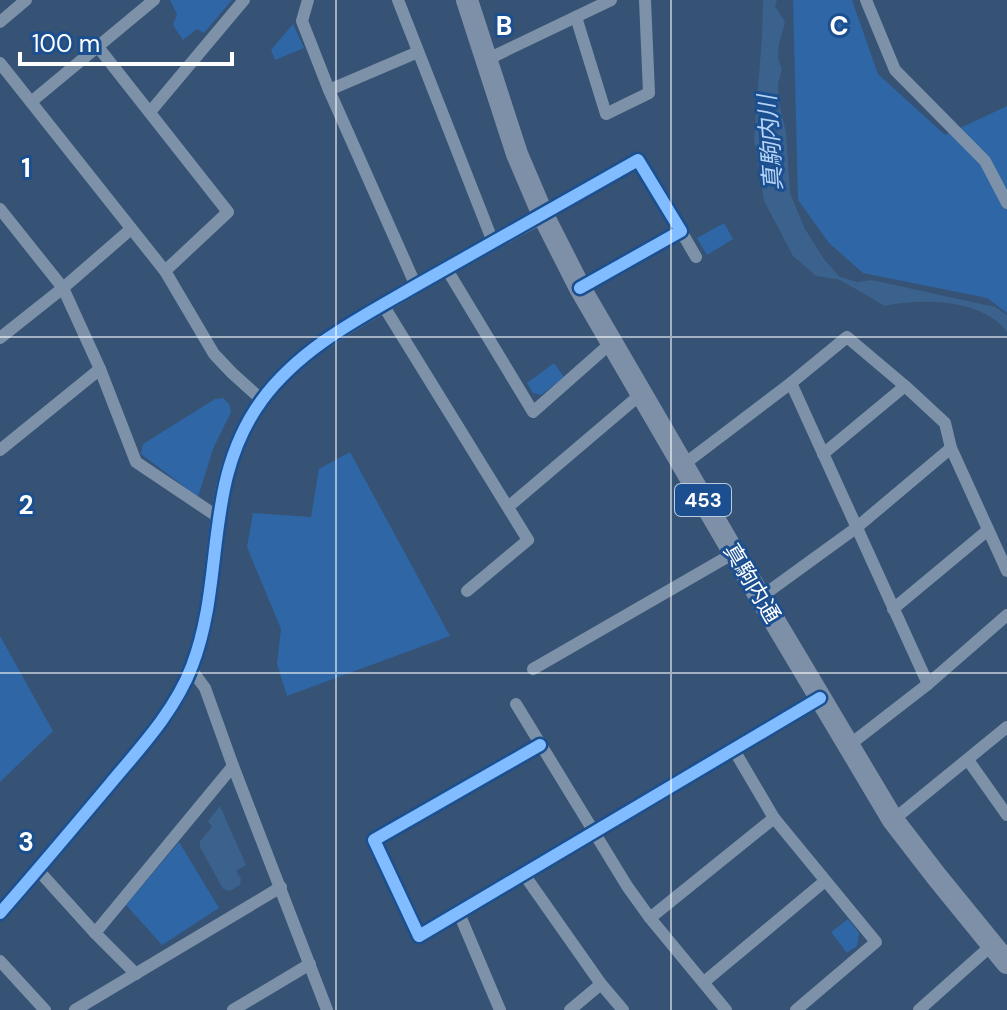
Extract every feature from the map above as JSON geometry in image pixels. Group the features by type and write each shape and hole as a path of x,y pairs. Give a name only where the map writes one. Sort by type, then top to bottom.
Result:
{"highway":[{"name":"真駒内通","path":"467,0 517,154 543,215 580,288 893,820 1003,958"}],"street":[{"path":"0,22 26,0"},
{"path":"31,102 154,0"},
{"path":"150,112 244,0"},
{"path":"308,0 302,21 329,90 416,286"},
{"path":"398,0 493,242"},
{"path":"486,60 611,0"},
{"path":"576,17 606,114 649,93 645,0"},
{"path":"866,0 895,70 985,161 1007,203"},
{"path":"98,47 228,212 165,271"},
{"path":"329,90 418,52"},
{"path":"0,63 165,271 214,354 262,400"},
{"path":"0,913 165,718 191,669 207,605 226,475 243,432 262,400 282,378 334,334 638,160 696,257"},
{"path":"0,209 63,288 100,369 136,462 218,517"},
{"path":"0,232 11,223"},
{"path":"0,338 131,229"},
{"path":"580,288 681,231"},
{"path":"446,268 533,412 611,343"},
{"path":"383,305 528,540 467,591"},
{"path":"683,465 847,337 945,423 951,448 1007,571"},
{"path":"0,450 100,369"},
{"path":"791,383 928,684"},
{"path":"823,454 905,386"},
{"path":"508,507 641,394"},
{"path":"761,597 856,528 951,448"},
{"path":"893,609 988,530"},
{"path":"533,669 734,553"},
{"path":"848,746 928,684 1007,615"},
{"path":"191,669 205,688 327,1010"},
{"path":"540,745 374,840 419,936 820,698"},
{"path":"516,704 627,886 704,982 721,1008"},
{"path":"893,820 1007,727"},
{"path":"734,750 774,818 876,942 796,1010"},
{"path":"968,760 1007,815"},
{"path":"95,933 233,766"},
{"path":"650,918 774,818"},
{"path":"38,870 136,974"},
{"path":"523,873 601,984 623,1010"},
{"path":"704,982 825,881"},
{"path":"75,1010 281,887"},
{"path":"458,911 500,1010"},
{"path":"919,1010 1003,958"},
{"path":"0,961 45,1010"},
{"path":"233,1010 310,964"},
{"path":"570,1010 601,984"}],"shaded area":[{"path":"170,0 232,0 204,33 197,29 183,40 173,25 177,14"},
{"path":"793,0 852,0 878,74 945,135 1007,106 1007,313 987,298 863,273 829,243 798,200"},
{"path":"293,24 304,48 275,60 271,50"},
{"path":"724,223 733,239 707,255 697,238"},
{"path":"554,363 564,377 541,395 533,393 527,383"},
{"path":"223,398 231,412 213,449 198,497 141,454 143,444 215,399"},
{"path":"350,452 450,636 287,696 277,664 281,629 247,547 253,513 311,517 319,469"},
{"path":"0,636 53,731 0,782"},
{"path":"179,842 219,908 162,945 126,905"},
{"path":"848,919 859,933 857,946 847,953 831,932"}],"water":[{"name":"真駒内川","path":"763,0 777,0 775,6 785,22 779,44 778,58 782,69 778,84 786,132 790,193 805,229 824,259 840,277 857,282 872,280 995,307 1007,315 1007,332 996,321 967,307 933,302 885,306 840,280 816,276 793,256 764,201 754,138"},
{"path":"220,806 246,865 236,871 241,879 240,885 230,891 223,889 200,847 200,841 212,827 208,821"}],"cycle path":[{"path":"0,913 145,743 185,683 202,632 222,497 231,464 243,431 278,381 295,364 354,321 638,160 681,231 580,288"},
{"path":"540,745 374,840 419,936 820,698"}]}
